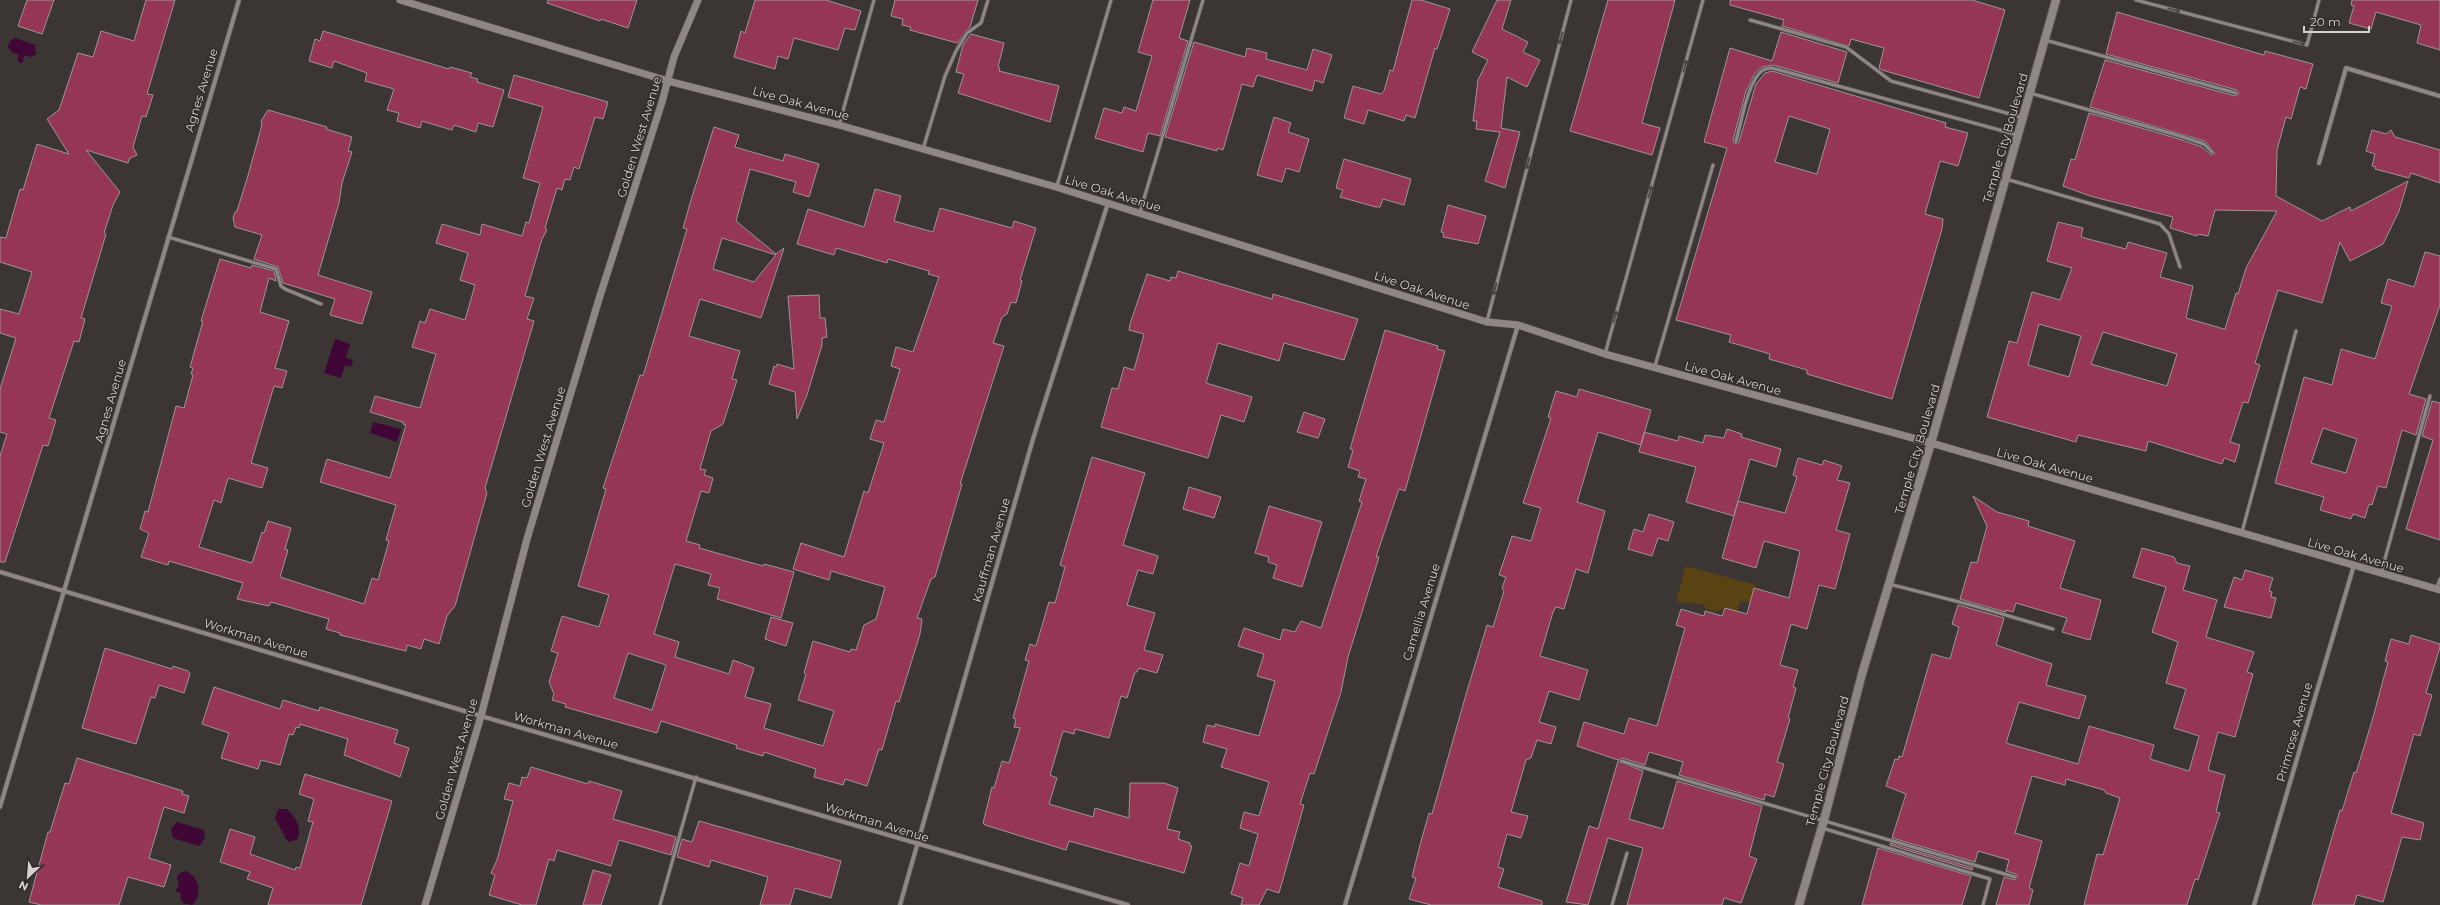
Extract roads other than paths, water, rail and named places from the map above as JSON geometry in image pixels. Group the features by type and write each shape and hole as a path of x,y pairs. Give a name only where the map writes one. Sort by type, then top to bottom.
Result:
{"main road":[{"name":"Temple City Boulevard","path":"1799,905 1823,824 1862,674 1931,443 2056,0"}],"street":[{"name":"Agnes Avenue","path":"0,807 239,0"},
{"name":"Live Oak Avenue","path":"400,0 668,81 839,125 1056,187 1140,212 1487,322 1518,325 1605,354 1931,443 2438,590"},
{"name":"Golden West Avenue","path":"425,905 481,716 532,524 599,299 668,81 674,57 698,0"},
{"path":"2319,163 2346,68 2440,96"},
{"name":"Kauffman Avenue","path":"900,905 1033,439 1108,203"},
{"name":"Camellia Avenue","path":"1345,905 1518,325"},
{"name":"Primrose Avenue","path":"2254,905 2354,565"},
{"name":"Workman Avenue","path":"0,572 481,716 696,777 1119,904 1128,905"}],"lane":[{"path":"839,125 874,0"},
{"path":"923,149 951,63 967,33 981,23 988,0"},
{"path":"1056,187 1112,0"},
{"path":"1140,212 1203,0"},
{"path":"1487,322 1571,0"},
{"path":"1605,354 1703,0"},
{"path":"2136,0 2307,45 2319,0"},
{"path":"1750,20 1846,47 1890,81 2023,118"},
{"path":"2045,40 2236,93"},
{"path":"1736,141 1749,94 1757,77 1763,70 1772,68 2018,135"},
{"path":"2030,92 2177,135 2204,144 2212,152"},
{"path":"1654,368 1713,165"},
{"path":"2006,179 2160,224 2169,234 2180,267"},
{"path":"168,237 276,270 281,286 321,304"},
{"path":"2242,534 2296,331"},
{"path":"2380,573 2430,396"},
{"path":"2438,590 2440,579"},
{"path":"1889,584 1975,606 2053,629"},
{"path":"1621,761 1823,824 1990,879 1983,905"},
{"path":"660,905 696,777"},
{"path":"1823,824 2015,877"},
{"path":"1612,905 1627,853"}]}
